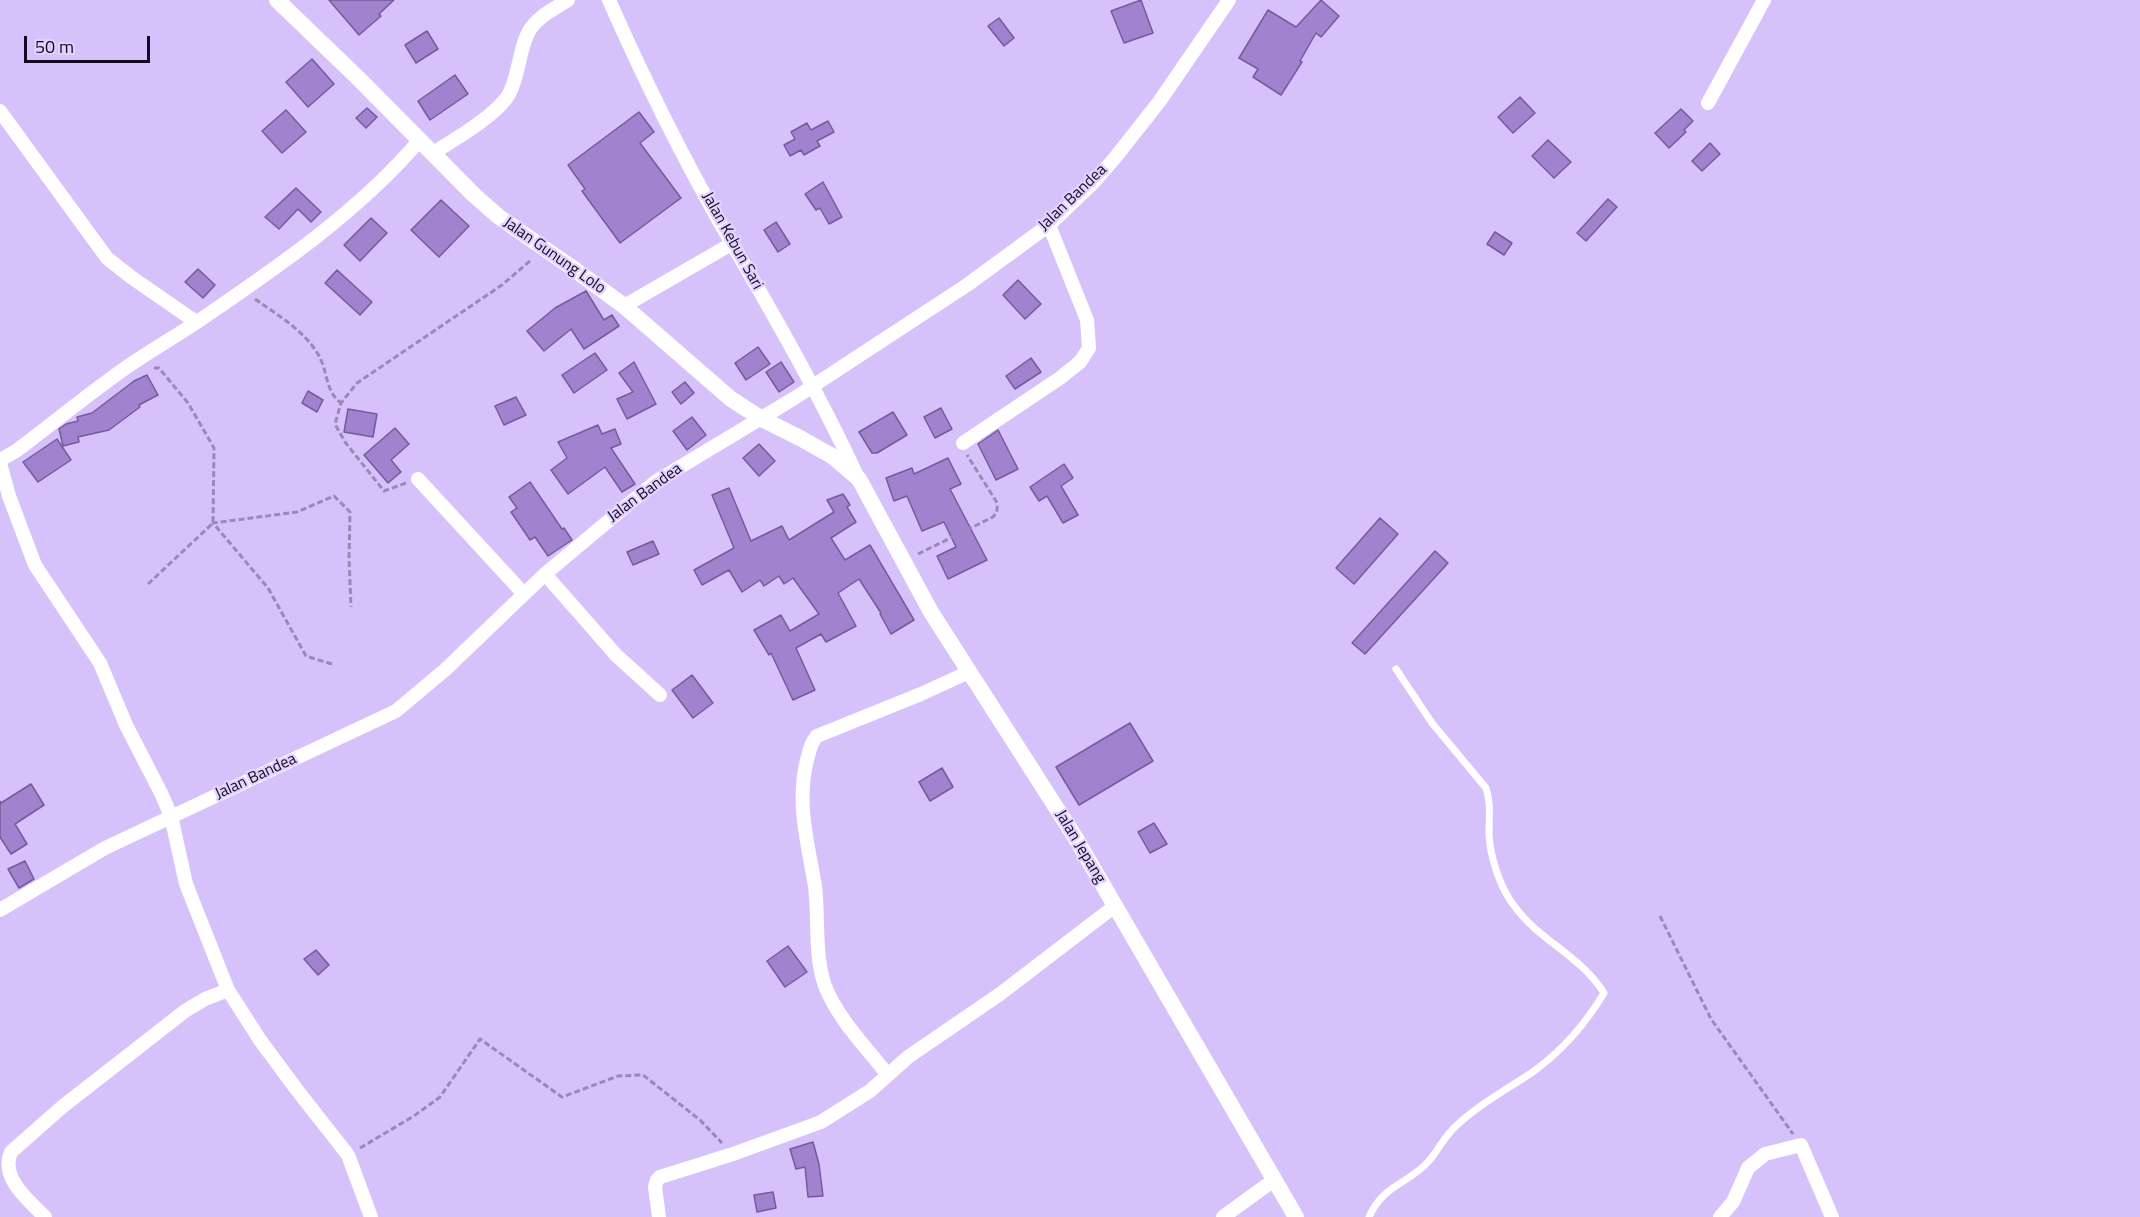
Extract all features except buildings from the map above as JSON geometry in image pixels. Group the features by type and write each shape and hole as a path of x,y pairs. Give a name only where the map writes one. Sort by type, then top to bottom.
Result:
{"street":[{"name":"Jalan Gunung Lolo","path":"277,0 358,78 418,141 499,218 624,306 731,399 762,419 832,456 859,479"},
{"path":"433,153 476,125 508,96 515,82 530,29 553,9 568,0"},
{"name":"Jalan Kebun Sari","path":"609,0 719,221 813,386 859,479"},
{"name":"Jalan Bandea","path":"0,910 105,848 396,711 460,657 523,593 655,482 813,386 967,285 1049,225 1093,183 1114,159 1159,102 1229,0"},
{"path":"1708,103 1764,0"},
{"path":"0,111 107,258 131,278 196,322"},
{"path":"371,1217 348,1155 297,1090 228,990 186,884 171,816 126,725 100,663 35,565 9,496 0,462 125,368 243,291 356,204 383,180 418,141"},
{"path":"963,443 1060,378 1080,362 1089,348 1087,320 1049,225"},
{"path":"624,306 733,243"},
{"path":"418,479 523,593"},
{"name":"Jalan Jepang","path":"859,479 931,612 1075,837 1296,1217"},
{"path":"545,574 616,656 660,695"},
{"path":"888,1075 836,1008 825,984 817,933 815,887 803,820 802,792 806,766 811,743 817,735 921,694 969,672"},
{"path":"659,1217 655,1187 657,1180 821,1122 870,1091 908,1057 999,994 1115,906"},
{"path":"45,1217 11,1183 6,1171 6,1160 11,1152 62,1107 185,1011 205,999 228,990"},
{"path":"1720,1217 1733,1202 1748,1168 1765,1154 1801,1145 1832,1217"},
{"path":"1223,1217 1274,1180"}],"lane":[{"path":"1369,1217 1378,1200 1424,1166 1454,1126 1535,1070 1562,1048 1590,1017 1604,993 1594,977 1515,908 1497,872 1489,837 1490,800 1485,788 1432,723 1396,669"}],"path":[{"path":"418,479 384,491 345,442 334,424 340,403 357,383 502,285 543,248"},
{"path":"243,291 303,334 322,362 333,397 340,403"},
{"path":"125,368 159,368 188,403 214,448 213,523 268,588 306,656 332,664"},
{"path":"903,561 996,514 998,509 996,501 964,450 963,443"},
{"path":"148,584 213,523 297,512 334,496 351,512 349,558 351,607"},
{"path":"1660,916 1711,1019 1801,1145"},
{"path":"348,1155 414,1116 440,1097 480,1039 562,1097 618,1076 643,1075 700,1120 733,1154"}]}
